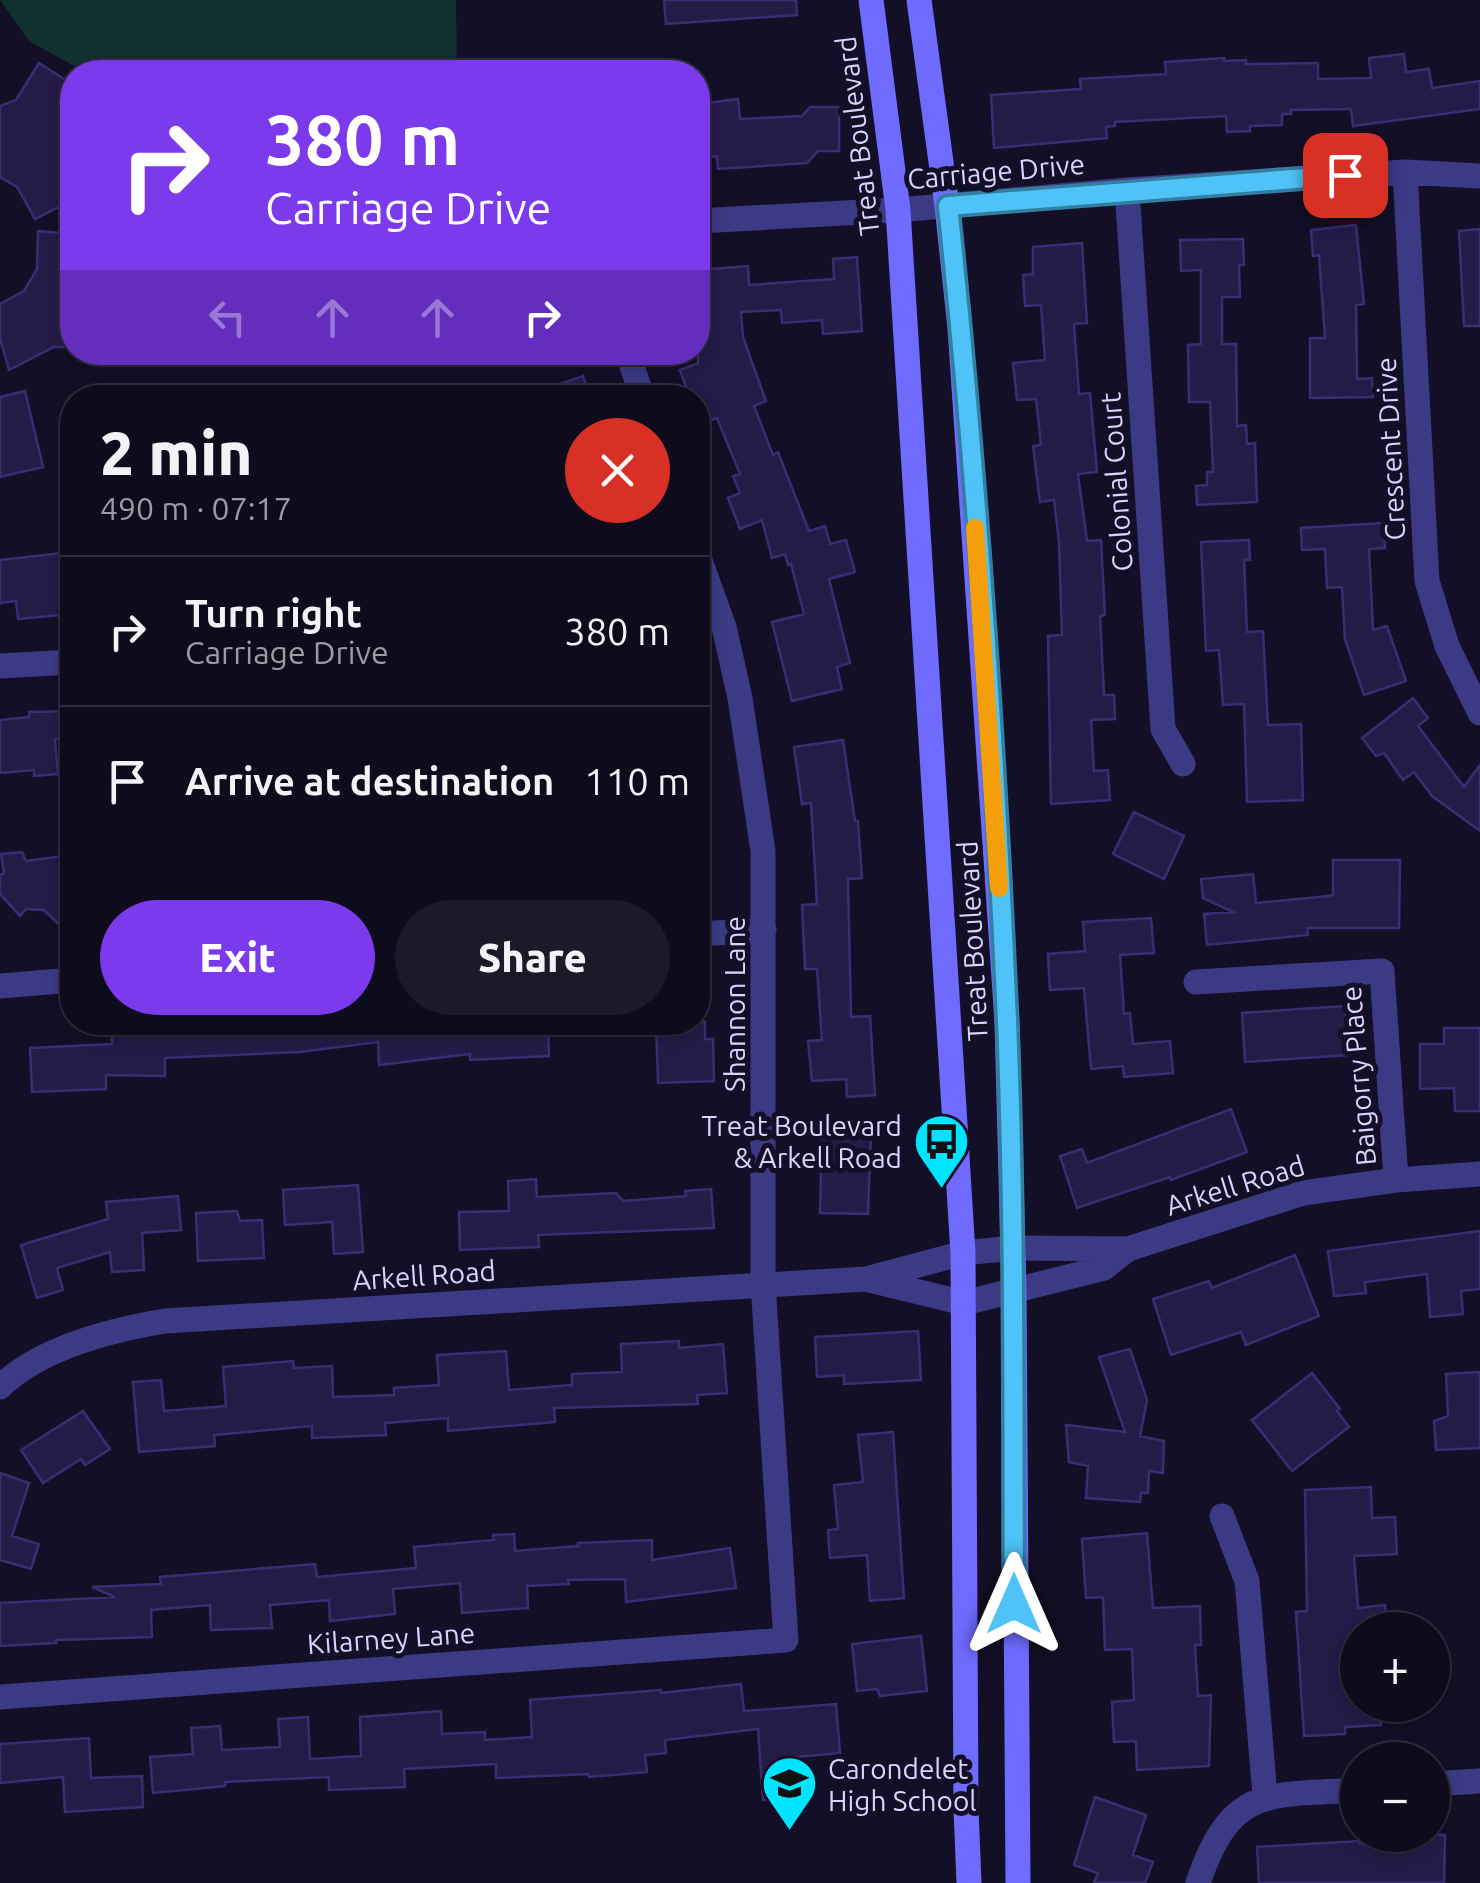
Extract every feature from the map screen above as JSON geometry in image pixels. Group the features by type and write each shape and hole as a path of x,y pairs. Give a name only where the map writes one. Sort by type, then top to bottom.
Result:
{"main road":[{"name":"Treat Boulevard","path":"871,0 898,210 963,1253 966,1809 970,1883"},
{"name":"Treat Boulevard","path":"919,0 948,206 960,328 1007,1022 1014,1291 1018,1883"}],"street":[{"name":"Carriage Drive","path":"710,221 1405,172 1480,176"},
{"name":"Crescent Drive","path":"1405,172 1427,581 1447,646 1480,713"},
{"name":"Colonial Court","path":"1128,190 1163,729 1183,764"},
{"name":"Shannon Lane","path":"710,588 724,627 746,732 762,850 764,1284 786,1640"},
{"path":"0,666 60,663"},
{"path":"710,933 764,930"},
{"name":"Baigorry Place","path":"1196,982 1382,971 1396,1180"},
{"path":"0,986 60,981"},
{"name":"Arkell Road","path":"0,1386 52,1354 110,1330 165,1321 866,1279 963,1253 1012,1248 1128,1249 1304,1193 1396,1180 1480,1174"},
{"name":"Arkell Road","path":"866,1279 964,1303 1104,1268 1128,1249"},
{"path":"1222,1516 1247,1582 1265,1796"},
{"name":"Kilarney Lane","path":"0,1697 786,1640"},
{"path":"1450,1783 1480,1781"},
{"path":"1198,1883 1218,1834 1238,1810 1265,1796 1340,1791"}],"green space":[{"path":"0,0 456,0 457,60 63,60 29,41"}],"building":[{"path":"664,0 796,0 797,15 666,24"},
{"path":"1404,54 1406,72 1429,69 1432,88 1480,81 1480,109 1353,126 1351,109 1291,110 1291,114 1282,114 1282,125 1250,126 1250,131 1227,132 1226,116 1115,122 1115,126 1106,127 1107,138 994,148 991,95 1081,89 1080,79 1166,74 1165,62 1224,58 1246,60 1246,64 1318,63 1318,79 1371,78 1369,58"},
{"path":"39,63 60,76 60,206 35,219 17,187 0,177 0,106 16,100"},
{"path":"738,99 740,119 802,116 810,107 839,107 839,151 818,151 807,163 718,169 717,156 710,157 710,102"},
{"path":"1356,225 1364,304 1356,305 1357,379 1372,378 1373,397 1310,398 1310,338 1325,338 1319,255 1313,256 1311,230"},
{"path":"1480,229 1480,326 1464,326 1459,231"},
{"path":"38,231 60,233 60,347 9,370 0,338 0,304 24,291 37,269"},
{"path":"1243,239 1240,297 1222,297 1222,344 1236,344 1237,426 1246,425 1247,444 1255,443 1257,502 1197,505 1196,486 1207,485 1207,472 1213,472 1210,402 1189,402 1188,345 1201,344 1201,270 1181,271 1180,240"},
{"path":"1082,243 1087,323 1074,324 1079,394 1090,393 1097,472 1078,474 1087,541 1101,540 1104,695 1114,695 1115,719 1091,720 1094,771 1108,770 1110,800 1051,804 1048,636 1062,635 1059,542 1054,500 1040,502 1033,446 1041,445 1036,399 1017,400 1013,363 1045,360 1041,305 1025,306 1023,275 1033,274 1033,247"},
{"path":"857,257 862,331 823,334 822,320 782,323 781,310 741,312 743,337 766,401 754,406 773,455 778,452 809,531 825,526 830,544 846,540 855,572 829,579 850,663 837,667 842,689 792,701 772,622 804,614 791,564 788,565 785,554 772,558 762,520 740,529 728,498 740,493 733,476 740,474 717,418 710,421 710,385 685,385 680,370 710,365 710,269 748,266 749,285 834,279 833,259"},
{"path":"583,376 586,385 556,385"},
{"path":"25,391 43,467 0,477 0,397"},
{"path":"1383,523 1385,548 1369,549 1373,630 1387,626 1406,681 1364,695 1345,639 1342,587 1327,588 1325,549 1302,550 1301,528"},
{"path":"1249,540 1250,560 1244,560 1247,632 1263,631 1268,725 1301,724 1303,800 1247,802 1244,704 1223,705 1219,650 1206,651 1201,542"},
{"path":"60,553 60,615 18,619 16,601 0,603 0,560"},
{"path":"1413,698 1428,718 1418,726 1464,787 1480,765 1480,831 1432,796 1414,772 1403,780 1384,753 1376,756 1362,738"},
{"path":"60,711 60,738 55,739 58,774 34,776 34,770 0,773 0,720 29,717 29,712"},
{"path":"843,740 858,821 862,878 848,879 851,1017 870,1016 875,1095 847,1097 846,1079 812,1081 808,1041 822,1040 817,969 805,969 802,905 817,904 811,803 802,804 794,747"},
{"path":"1134,812 1184,836 1164,879 1113,854"},
{"path":"22,852 26,861 60,857 60,925 44,910 26,909 20,916 0,894 0,875 4,873 1,854"},
{"path":"1333,860 1400,860 1399,928 1307,928 1308,935 1207,945 1204,914 1233,912 1203,898 1201,879 1253,874 1256,903 1329,896 1333,895"},
{"path":"1151,918 1154,953 1120,955 1124,1014 1130,1013 1133,1044 1170,1041 1173,1073 1124,1077 1123,1066 1091,1069 1084,988 1050,990 1048,954 1085,951 1083,922"},
{"path":"1345,1006 1349,1055 1245,1062 1242,1013"},
{"path":"1444,1028 1480,1028 1480,1111 1455,1111 1454,1088 1420,1089 1420,1044 1444,1044"},
{"path":"112,1035 548,1035 549,1056 470,1060 470,1054 379,1065 378,1042 300,1052 165,1058 165,1076 106,1075 106,1089 32,1092 30,1048 112,1044"},
{"path":"656,1035 705,1035 705,1039 713,1039 714,1081 658,1083"},
{"path":"1231,1109 1247,1152 1077,1208 1060,1156 1082,1149 1087,1163"},
{"path":"822,1132 871,1133 868,1214 820,1213"},
{"path":"536,1179 537,1197 616,1193 623,1201 686,1196 685,1191 711,1189 714,1228 538,1235 539,1247 460,1250 459,1212 509,1211 508,1181"},
{"path":"358,1185 363,1252 334,1254 332,1222 285,1225 283,1190"},
{"path":"178,1196 181,1230 142,1233 144,1270 112,1272 110,1252 57,1268 63,1290 37,1298 21,1245 108,1219 106,1202"},
{"path":"237,1211 240,1221 262,1220 264,1258 198,1261 196,1213"},
{"path":"1480,1231 1480,1289 1461,1291 1463,1314 1430,1317 1427,1274 1365,1282 1366,1293 1334,1296 1328,1251"},
{"path":"1295,1255 1319,1316 1246,1345 1241,1332 1171,1355 1153,1299 1209,1281 1212,1288"},
{"path":"918,1331 921,1380 844,1384 844,1375 817,1377 815,1337"},
{"path":"679,1341 679,1348 723,1344 727,1393 697,1395 698,1404 554,1408 555,1422 448,1431 448,1418 385,1423 386,1435 312,1438 312,1426 214,1435 215,1446 139,1452 133,1382 161,1380 164,1411 226,1406 223,1367 293,1361 294,1368 332,1366 333,1397 394,1395 394,1388 439,1385 437,1355 506,1351 509,1390 572,1385 572,1374 622,1372 621,1344"},
{"path":"1130,1349 1147,1400 1140,1436 1164,1441 1163,1473 1149,1471 1148,1493 1141,1493 1140,1502 1086,1498 1088,1466 1069,1462 1066,1425 1125,1432 1099,1357"},
{"path":"1480,1372 1480,1448 1436,1450 1434,1421 1448,1416 1446,1374"},
{"path":"1312,1373 1349,1427 1292,1471 1252,1420"},
{"path":"83,1411 110,1449 85,1465 81,1459 43,1483 21,1450"},
{"path":"893,1432 904,1598 870,1601 867,1555 830,1558 828,1530 838,1529 834,1485 863,1482 858,1435"},
{"path":"0,1473 29,1483 12,1536 39,1544 31,1569 0,1560"},
{"path":"1371,1487 1372,1518 1395,1517 1397,1554 1354,1556 1358,1608 1385,1605 1386,1612 1340,1612 1340,1722 1381,1725 1345,1727 1345,1734 1304,1736 1296,1612 1307,1611 1305,1490"},
{"path":"1147,1533 1153,1608 1200,1606 1201,1645 1195,1645 1198,1696 1211,1695 1209,1766 1137,1770 1136,1741 1114,1742 1112,1702 1134,1700 1132,1649 1105,1650 1103,1597 1086,1598 1082,1539"},
{"path":"514,1534 515,1551 652,1540 652,1560 730,1548 736,1588 626,1602 625,1579 568,1580 569,1584 527,1586 528,1608 462,1613 460,1583 393,1589 395,1614 330,1621 329,1600 270,1605 272,1628 211,1630 210,1605 151,1610 152,1637 0,1646 0,1603 115,1597 92,1587 161,1584 160,1577 315,1564 317,1577 416,1568 414,1547 494,1540 493,1535"},
{"path":"921,1636 927,1691 880,1696 877,1689 857,1691 852,1644"},
{"path":"741,1684 744,1711 836,1704 840,1753 785,1758 787,1798 763,1800 758,1729 665,1740 666,1753 645,1755 647,1772 496,1778 496,1764 404,1769 405,1787 329,1790 329,1777 225,1782 225,1786 153,1793 150,1757 193,1754 191,1728 220,1726 222,1750 280,1747 278,1719 308,1717 310,1759 361,1756 360,1717 441,1711 442,1734 485,1732 485,1740 532,1737 530,1700"},
{"path":"89,1738 91,1778 142,1776 143,1807 65,1812 63,1777 0,1783 0,1744"},
{"path":"1095,1797 1146,1815 1133,1855 1153,1862 1145,1883 1094,1883 1098,1873 1074,1865"},
{"path":"1340,1842 1340,1852 1445,1852 1444,1883 1259,1883 1257,1847"}],"slow traffic":[{"path":"975,528 999,888"}],"place":[{"name":"Treat Boulevard & Arkell Road","path":"941,1190"},
{"name":"Carondelet High School","path":"789,1833"}],"route":[{"path":"1014,1604 1014,1291 1007,1022 980,590 948,206 1345,175"}]}
